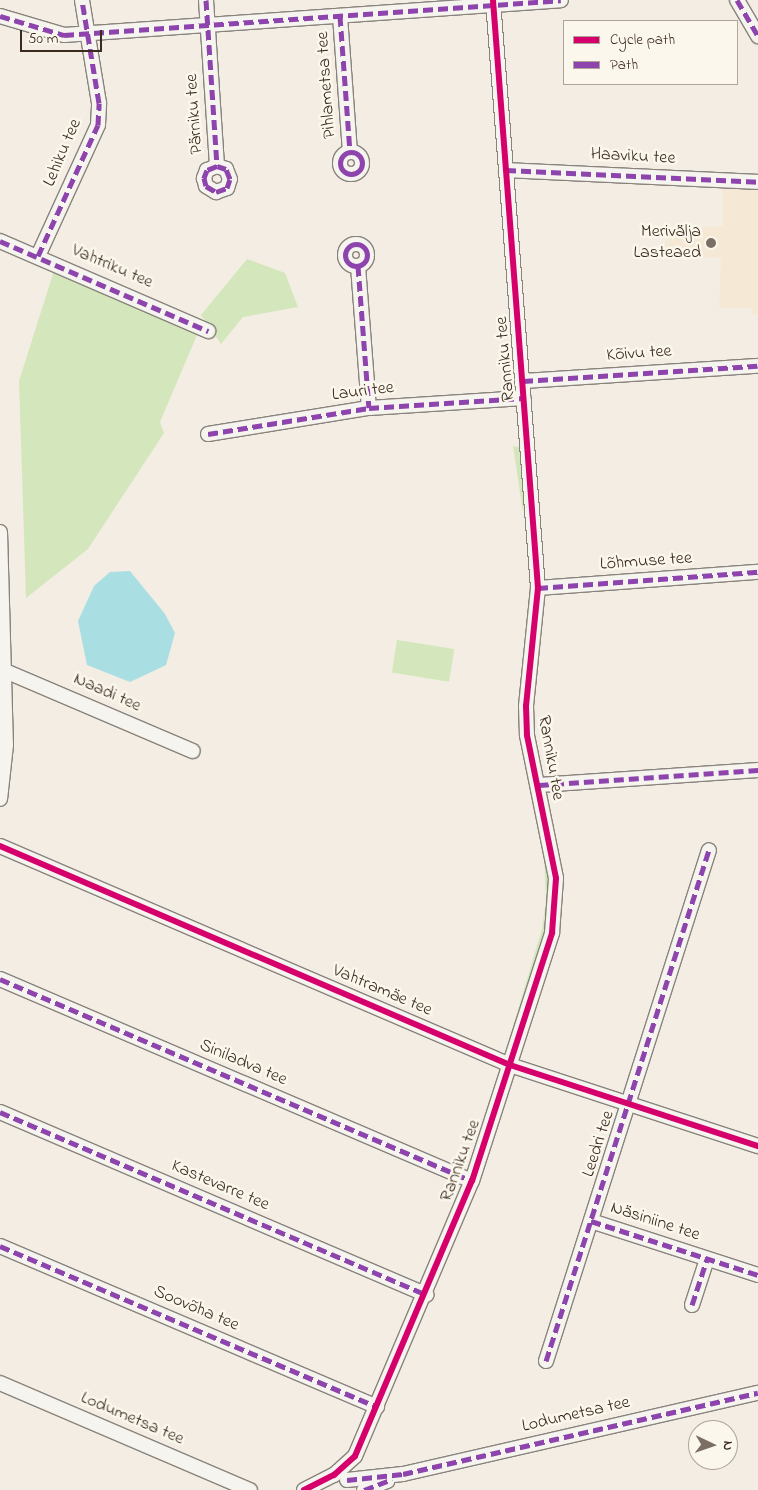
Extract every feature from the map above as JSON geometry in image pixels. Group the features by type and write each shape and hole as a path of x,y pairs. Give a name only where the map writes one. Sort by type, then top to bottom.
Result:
{"street":[{"name":"Lehiku tee","path":"38,256 98,125 99,103 90,34 82,0"},
{"name":"Pärniku tee","path":"206,0 217,166"},
{"path":"0,16 64,35 340,16 494,3 561,0"},
{"path":"737,0 758,36"},
{"name":"Ranniku tee","path":"338,1482 355,1459 426,1295 472,1181 552,933 556,878 539,785 527,735 526,706 538,588 494,3"},
{"name":"Pihlametsa tee","path":"340,16 350,152"},
{"name":"Haaviku tee","path":"506,170 758,182"},
{"name":"Vahtriku tee","path":"0,241 208,330"},
{"path":"358,266 369,408"},
{"name":"Kõivu tee","path":"523,381 758,366"},
{"name":"Lauri tee","path":"208,434 369,408 524,398"},
{"path":"0,532 6,745 0,798"},
{"name":"Lõhmuse tee","path":"538,588 758,572"},
{"name":"Naadi tee","path":"5,671 193,751"},
{"path":"539,785 758,770"},
{"name":"Vahtramäe tee","path":"0,846 510,1065 758,1146"},
{"name":"Leedri tee","path":"546,1361 709,850"},
{"name":"Siniladva tee","path":"0,979 472,1181"},
{"name":"Kastevarre tee","path":"0,1112 426,1295"},
{"name":"Näsiniine tee","path":"590,1220 758,1275"},
{"name":"Soovõha tee","path":"0,1246 377,1407"},
{"name":"Näsiniine tee","path":"692,1305 707,1259"},
{"name":"Lodumetsa tee","path":"0,1383 250,1490"},
{"name":"Lodumetsa tee","path":"338,1482 367,1484 403,1474 758,1393"},
{"path":"355,1459 360,1475 367,1484"},
{"path":"304,1490 338,1482"}],"shaded area":[{"name":"Merivälja Lasteaed","path":"723,186 758,189 758,314 752,315 752,308 719,308 721,257 664,259 666,230 723,226"}],"green space":[{"path":"58,258 197,335 160,422 164,433 88,549 26,598 19,381"},
{"path":"247,259 285,273 298,307 243,317 221,344 201,315"},
{"path":"513,446 521,448 526,496 523,512"},
{"path":"397,640 454,649 449,682 392,673"},
{"path":"544,855 550,871 545,930 506,1050 542,929 546,900"}],"water":[{"path":"130,571 165,614 175,633 166,665 130,682 87,665 78,621 94,586 110,572"}],"marked path":[{"path":"38,256 98,125 99,103 82,0"},
{"path":"206,0 217,166 207,170 204,178 206,186 216,192 227,188 230,179 226,169 217,166"},
{"path":"0,16 64,35 561,0"},
{"path":"737,0 758,36"},
{"path":"340,16 350,152"},
{"path":"351,152 359,155 362,163 359,171 351,174 343,171 340,163 343,155 351,152"},
{"path":"506,170 758,182"},
{"path":"0,241 208,331"},
{"path":"356,244 364,247 367,255 364,263 356,266 348,263 345,255 348,247 356,244"},
{"path":"358,266 369,408"},
{"path":"523,381 758,366"},
{"path":"208,434 369,408 524,398"},
{"path":"538,588 758,572"},
{"path":"539,785 758,770"},
{"path":"546,1361 709,850"},
{"path":"0,979 472,1181"},
{"path":"0,1112 426,1295"},
{"path":"591,1221 758,1275"},
{"path":"0,1246 377,1407"},
{"path":"692,1305 707,1259"},
{"path":"347,1480 403,1474 758,1393"},
{"path":"364,1490 392,1479"}],"cycle path":[{"path":"304,1490 334,1475 355,1456 472,1181 552,933 556,878 527,735 526,706 538,588 493,0"},
{"path":"0,846 510,1065 758,1146"}],"place":[{"name":"Merivälja Lasteaed","path":"711,243"}]}
